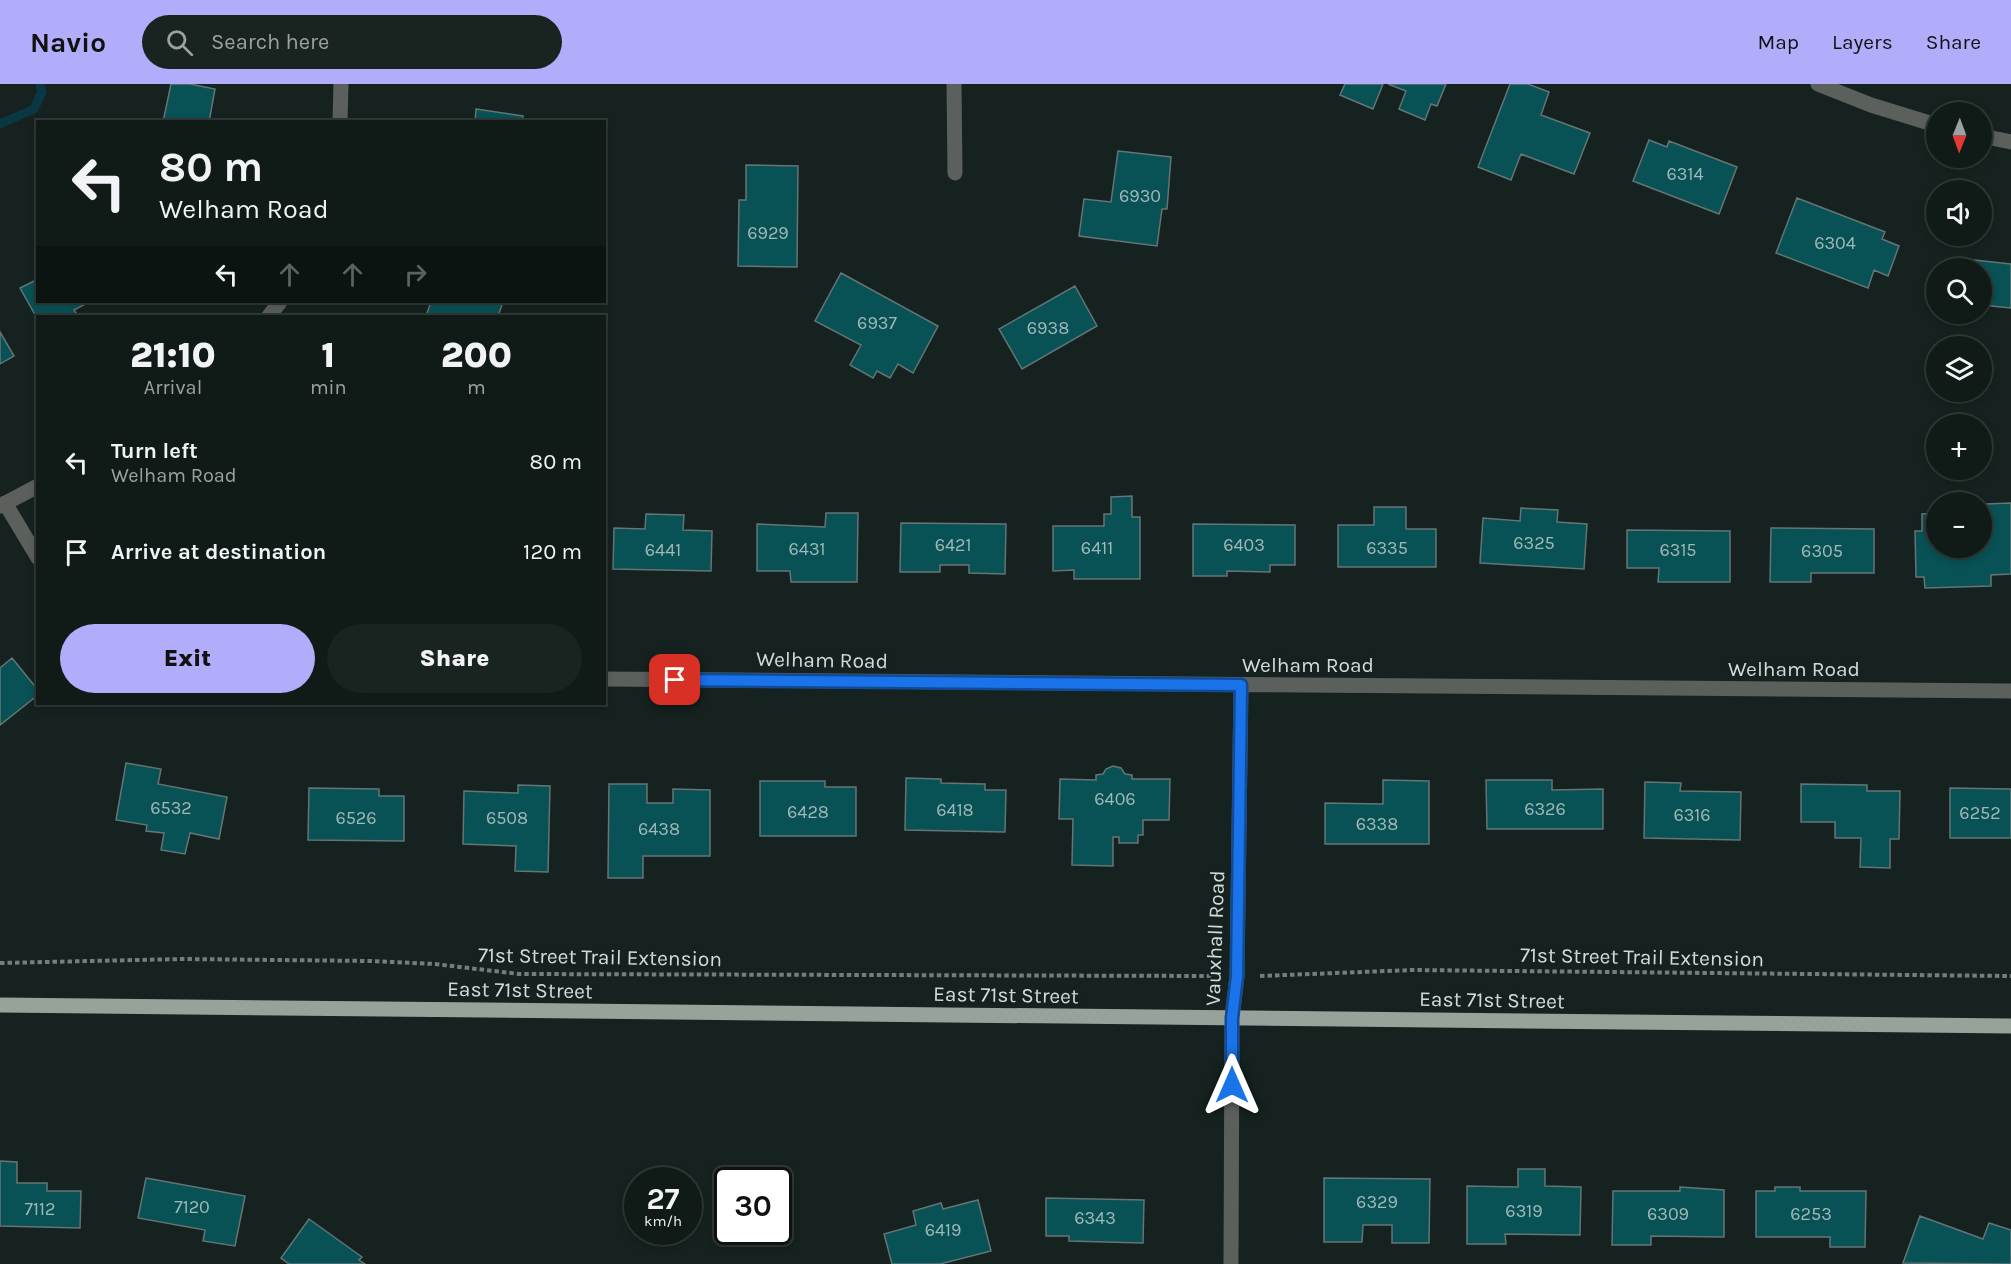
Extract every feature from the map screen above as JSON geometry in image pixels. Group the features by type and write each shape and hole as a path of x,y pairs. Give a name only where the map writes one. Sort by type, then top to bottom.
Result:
{"main road":[{"name":"East 71st Street","path":"0,1005 2011,1026"}],"street":[{"path":"339,120 341,84"},
{"path":"954,84 955,172"},
{"path":"1818,84 1871,105 1926,122"},
{"path":"1992,138 2011,142"},
{"path":"270,315 279,303"},
{"path":"36,487 2,504 36,555"},
{"name":"Welham Road","path":"606,679 2011,692"},
{"name":"Vauxhall Road","path":"1231,1264 1232,1018 1237,976 1241,685"}],"path":[{"name":"71st Street Trail Extension","path":"0,963 183,959 435,964 519,974 1200,976"},
{"name":"71st Street Trail Extension","path":"1273,975 1499,970 2011,976"}],"building":[{"path":"171,84 190,84 215,89 209,120 163,120"},
{"path":"1345,84 1383,84 1373,109 1340,95"},
{"path":"1388,84 1446,84 1437,106 1431,104 1425,120 1399,109 1406,91"},
{"path":"1510,84 1528,84 1549,92 1541,115 1590,133 1574,174 1521,154 1511,180 1478,167"},
{"path":"476,109 523,116 522,120 475,120"},
{"path":"1649,140 1667,147 1669,141 1737,167 1719,214 1633,181"},
{"path":"1118,151 1171,157 1167,209 1162,209 1157,246 1079,236 1084,199 1111,202"},
{"path":"746,165 798,166 797,267 738,266 739,200 746,200"},
{"path":"1797,198 1885,232 1882,239 1899,246 1888,276 1874,270 1868,288 1776,253"},
{"path":"1992,262 2011,264 2011,308 1992,306"},
{"path":"841,273 938,326 913,373 898,364 890,378 877,371 873,378 850,365 861,345 815,321"},
{"path":"36,280 36,303 87,303 74,310 77,315 36,316 20,288"},
{"path":"1075,286 1097,326 1022,369 999,329"},
{"path":"431,303 503,303 498,315 426,315"},
{"path":"0,332 14,356 0,364"},
{"path":"1132,496 1132,517 1140,517 1140,579 1074,579 1074,570 1053,571 1053,526 1104,526 1104,514 1111,514 1111,497"},
{"path":"2011,503 2011,574 1991,575 1991,586 1925,588 1924,577 1916,577 1915,531 1922,531 1922,514 1926,514 1926,558 1992,558 1992,504"},
{"path":"1374,507 1406,507 1406,529 1436,529 1436,567 1338,567 1338,525 1374,525"},
{"path":"1521,508 1558,510 1557,522 1587,524 1584,569 1480,563 1483,518 1520,521"},
{"path":"826,513 858,513 857,582 791,582 790,571 757,571 757,524 825,527"},
{"path":"646,514 684,515 683,530 712,531 711,571 613,569 614,528 645,529"},
{"path":"901,523 1006,524 1005,574 969,573 969,565 940,565 940,572 900,572"},
{"path":"1193,524 1295,525 1295,565 1270,565 1270,572 1227,571 1227,576 1193,576"},
{"path":"1771,528 1874,529 1874,573 1811,573 1811,582 1770,582"},
{"path":"1627,530 1730,531 1730,582 1658,582 1659,568 1627,568"},
{"path":"12,658 36,688 36,697 0,725 0,668"},
{"path":"126,763 161,769 158,784 227,797 219,839 190,833 185,854 161,850 164,833 146,831 147,825 116,820"},
{"path":"1113,766 1121,768 1125,774 1132,775 1132,779 1170,779 1169,820 1143,820 1143,835 1138,835 1138,843 1119,843 1119,837 1113,837 1113,866 1072,865 1073,819 1059,819 1060,779 1096,780 1096,775 1103,774 1106,769"},
{"path":"906,778 941,779 941,783 985,784 985,790 1006,790 1005,832 905,830"},
{"path":"1383,780 1429,781 1429,844 1325,844 1325,803 1383,804"},
{"path":"1486,780 1552,780 1552,790 1603,789 1603,829 1487,829"},
{"path":"760,781 825,781 825,787 856,787 856,836 760,836"},
{"path":"1645,782 1681,783 1680,791 1741,792 1740,840 1644,838"},
{"path":"609,784 647,784 647,803 673,803 673,789 710,790 710,856 643,856 643,878 608,878"},
{"path":"1801,784 1867,785 1867,791 1900,791 1899,839 1890,839 1890,868 1860,867 1861,838 1835,838 1835,822 1801,822"},
{"path":"518,785 550,786 548,872 515,871 516,846 463,844 464,791 518,793"},
{"path":"309,788 379,789 379,796 404,796 404,841 308,840"},
{"path":"1950,788 2011,789 2011,838 1950,838"},
{"path":"0,1161 17,1162 17,1183 47,1183 47,1191 81,1191 80,1228 0,1226"},
{"path":"1518,1169 1545,1169 1545,1186 1581,1187 1580,1235 1505,1234 1506,1244 1467,1244 1467,1186 1518,1187"},
{"path":"146,1178 245,1196 235,1246 203,1241 205,1230 138,1218"},
{"path":"1324,1178 1430,1179 1429,1243 1392,1243 1392,1225 1363,1225 1362,1242 1324,1242"},
{"path":"1680,1187 1724,1190 1724,1237 1651,1236 1651,1245 1612,1245 1613,1191 1680,1191"},
{"path":"1775,1187 1800,1187 1800,1191 1866,1191 1865,1247 1830,1247 1830,1237 1756,1237 1756,1191 1775,1191"},
{"path":"1046,1198 1144,1200 1143,1243 1069,1241 1069,1236 1046,1236"},
{"path":"978,1200 991,1251 940,1264 892,1264 884,1234 916,1225 913,1211 941,1203 943,1209"},
{"path":"1920,1216 1983,1239 1989,1223 2011,1230 2011,1264 1903,1263"},
{"path":"309,1219 362,1257 359,1260 365,1264 289,1264 281,1258"}],"waterway":[{"path":"0,124 34,109 42,92 40,84"}],"route":[{"path":"675,680 1241,685 1237,976 1232,1018 1232,1085"}]}
